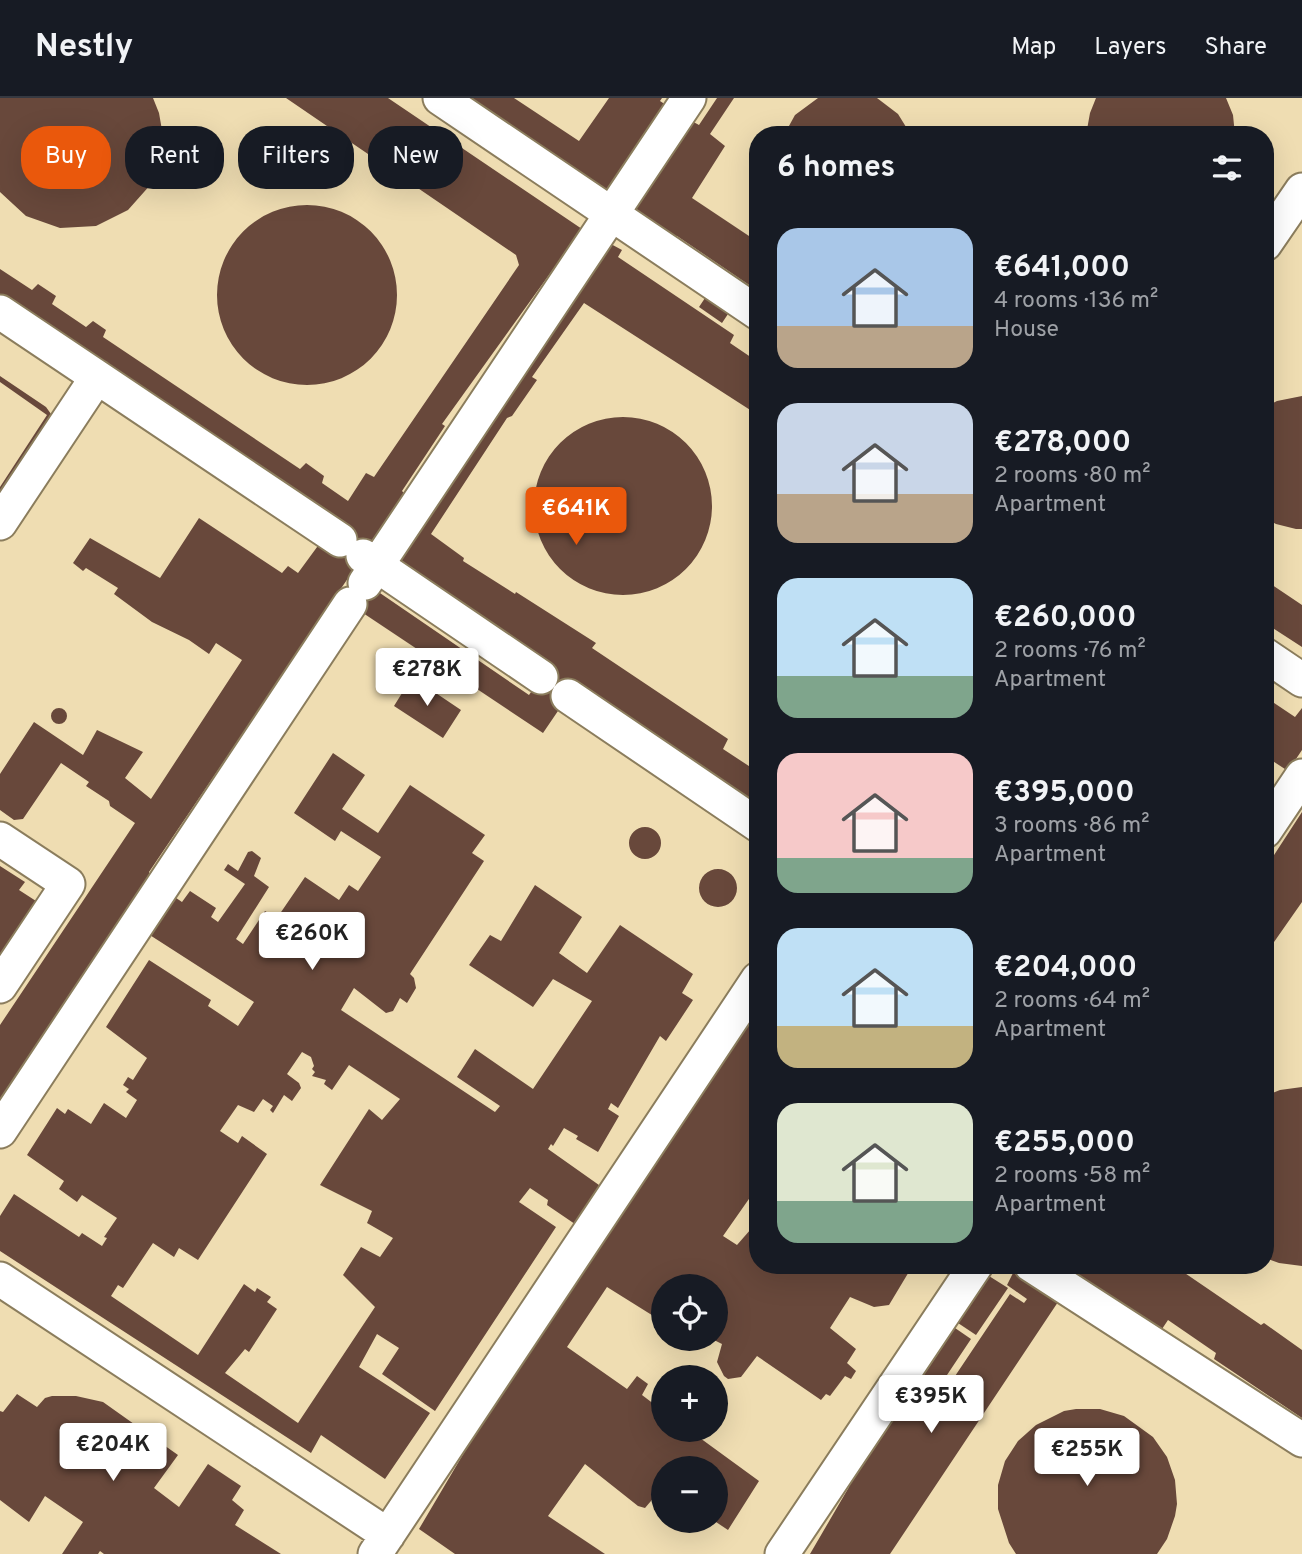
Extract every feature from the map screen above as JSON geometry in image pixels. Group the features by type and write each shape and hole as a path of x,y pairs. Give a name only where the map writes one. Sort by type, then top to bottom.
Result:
{"lane":[{"path":"440,98 749,307"},
{"path":"0,1132 359,569 611,214 688,98"},
{"path":"1274,231 1302,190"},
{"path":"0,312 97,377 359,569 541,677"},
{"path":"0,523 97,377"},
{"path":"1274,661 1302,680"},
{"path":"568,696 749,819"},
{"path":"1274,818 1302,776"},
{"path":"0,839 68,884 0,986"},
{"path":"0,1279 381,1544 749,992"},
{"path":"782,1554 970,1274"},
{"path":"1045,1274 1302,1440"}],"shaded area":[{"path":"0,98 1302,98 1302,1554 0,1554"}],"building":[{"path":"0,98 153,98 161,126 125,126 125,189 147,189 128,210 96,226 60,228 26,216 0,192"},
{"path":"286,98 388,98 429,126 368,126 368,154 354,144 354,126 327,126"},
{"path":"462,98 514,98 579,141 609,98 662,98 660,101 666,105 609,191 605,192"},
{"path":"717,98 734,98 710,134 725,146 692,198 749,236 749,285 677,236 674,242 636,215 632,207 688,119 699,125"},
{"path":"818,98 877,98 898,114 905,126 789,126 795,115"},
{"path":"1096,98 1226,98 1234,126 1088,126"},
{"path":"463,149 582,229 442,424 445,426 402,491 405,494 149,872 151,881 182,902 190,891 216,908 211,917 218,922 245,884 224,870 228,864 238,871 248,852 252,851 261,858 254,876 269,887 236,939 243,944 265,911 277,918 305,877 339,900 349,885 358,891 381,857 341,831 335,841 294,813 333,753 365,775 342,809 378,833 410,785 485,835 472,853 484,861 410,974 414,978 416,988 407,1003 400,998 393,1011 386,1013 354,988 341,1010 495,1112 500,1106 457,1077 475,1049 533,1089 592,1001 553,979 533,1007 469,965 490,935 501,941 535,885 582,917 559,953 587,973 620,925 693,974 682,993 693,1000 666,1041 660,1036 618,1108 611,1103 608,1109 619,1116 598,1152 564,1128 553,1146 551,1144 548,1149 623,1202 594,1237 547,1205 548,1200 530,1188 519,1202 556,1227 435,1411 382,1374 399,1348 377,1334 359,1367 430,1413 385,1479 321,1435 311,1453 0,1251 0,1216 14,1194 79,1237 82,1233 102,1246 107,1238 104,1237 117,1218 82,1195 77,1202 59,1189 64,1181 27,1155 57,1108 65,1114 68,1109 91,1124 104,1103 126,1118 137,1100 126,1092 129,1089 123,1085 128,1077 133,1080 147,1058 106,1027 149,960 211,1000 208,1006 238,1026 254,1002 128,921 0,1101 0,1025 135,823 86,786 89,782 61,763 23,819 14,820 0,810 0,774 34,722 83,755 97,730 143,752 125,778 151,799 242,660 216,643 209,654 189,640 152,622 114,594 118,588 86,568 83,571 73,563 90,538 160,578 199,518 282,573 288,566 298,573 320,543 0,300 0,269 32,290 38,284 56,296 52,304 86,327 93,321 106,330 103,337 300,469 306,463 324,476 322,483 348,501 366,473 374,477 519,265 516,255 419,189 463,189","holes":["302,1052 311,1057 314,1066 312,1069 315,1072 312,1076 326,1080 324,1084 332,1090 349,1065 400,1099 382,1120 369,1109 320,1185 372,1211 367,1223 393,1238 380,1257 361,1247 343,1275 375,1307 298,1423 225,1373 245,1349 249,1352 277,1309 267,1302 271,1297 257,1288 255,1292 244,1284 198,1355 111,1296 118,1285 123,1288 153,1243 174,1257 179,1248 198,1260 267,1154 242,1136 238,1143 220,1131 238,1105 254,1112 263,1099 273,1106 270,1110 273,1113 284,1095 292,1101 301,1088 299,1083 287,1074"]},
{"path":"307,205 341,212 357,220 370,232 382,245 390,261 397,295 390,329 382,345 370,358 357,370 341,378 307,385 273,378 257,370 244,358 232,345 224,329 217,295 224,261 232,245 244,232 257,220 273,212"},
{"path":"609,243 622,250 618,257 734,335 730,343 749,356 749,409 584,303 532,377 537,380 512,416 507,418 431,534 464,558 463,561 596,643 592,648 728,739 723,749 749,766 749,804 575,686 543,733 342,599 358,578 529,695 548,667 396,566"},
{"path":"705,298 728,314 722,323 699,307"},
{"path":"0,376 46,407 51,414 0,494 0,487 47,415 0,382"},
{"path":"1302,396 1302,529 1274,523 1274,402"},
{"path":"623,417 657,424 686,443 705,472 712,506 705,540 686,569 657,588 623,595 589,588 560,569 541,540 534,506 541,472 560,443 589,424"},
{"path":"1274,586 1302,605 1302,647 1274,629"},
{"path":"412,677 461,710 443,738 394,706"},
{"path":"1274,703 1295,717 1302,708 1302,750 1288,771 1274,762"},
{"path":"59,708 65,710 65,722 59,724 53,722 51,716 53,710"},
{"path":"1302,812 1302,902 1274,942 1274,855"},
{"path":"645,827 657,831 661,843 657,855 645,859 633,855 629,843 633,831"},
{"path":"0,866 25,882 19,890 36,901 0,955"},
{"path":"718,869 731,875 737,888 731,901 718,907 705,901 699,888 705,875"},
{"path":"749,1011 749,1199 723,1236 737,1245 749,1231 749,1274 908,1274 889,1305 874,1307 850,1297 830,1328 856,1349 847,1363 856,1371 851,1379 845,1376 830,1396 826,1394 821,1400 757,1356 741,1377 728,1379 728,1365 718,1365 717,1362 720,1351 728,1351 728,1274 651,1274 651,1314 607,1287 567,1347 627,1389 637,1376 648,1384 642,1395 651,1402 651,1442 705,1442 725,1456 651,1456 651,1501 645,1508 638,1506 585,1464 548,1516 605,1554 455,1554 419,1529 527,1346 601,1237 606,1239 739,1035"},
{"path":"1302,1087 1302,1266 1274,1261 1274,1092"},
{"path":"1015,1274 1060,1299 890,1554 810,1554 849,1487 845,1484 898,1403 935,1422 946,1405 939,1400 1010,1294 1024,1303 1027,1299 1007,1285"},
{"path":"1066,1274 1186,1274 1302,1350 1302,1418 1214,1359 1216,1353 1168,1320 1160,1332"},
{"path":"989,1276 1008,1288 976,1335 958,1323"},
{"path":"955,1328 971,1339 929,1402 913,1391"},
{"path":"17,1394 37,1407 45,1398 52,1396 76,1396 103,1402 178,1455 154,1488 179,1507 208,1464 241,1486 232,1500 244,1510 235,1525 281,1554 104,1554 100,1551 98,1554 62,1554 83,1522 45,1496 29,1522 0,1500 0,1411 3,1412"},
{"path":"1100,1409 1124,1416 1153,1437 1167,1457 1175,1480 1177,1504 1167,1539 1157,1554 1016,1554 1009,1543 998,1509 998,1485 1005,1461 1018,1441 1036,1425 1064,1411"},
{"path":"728,1458 759,1481 728,1530"}]}
